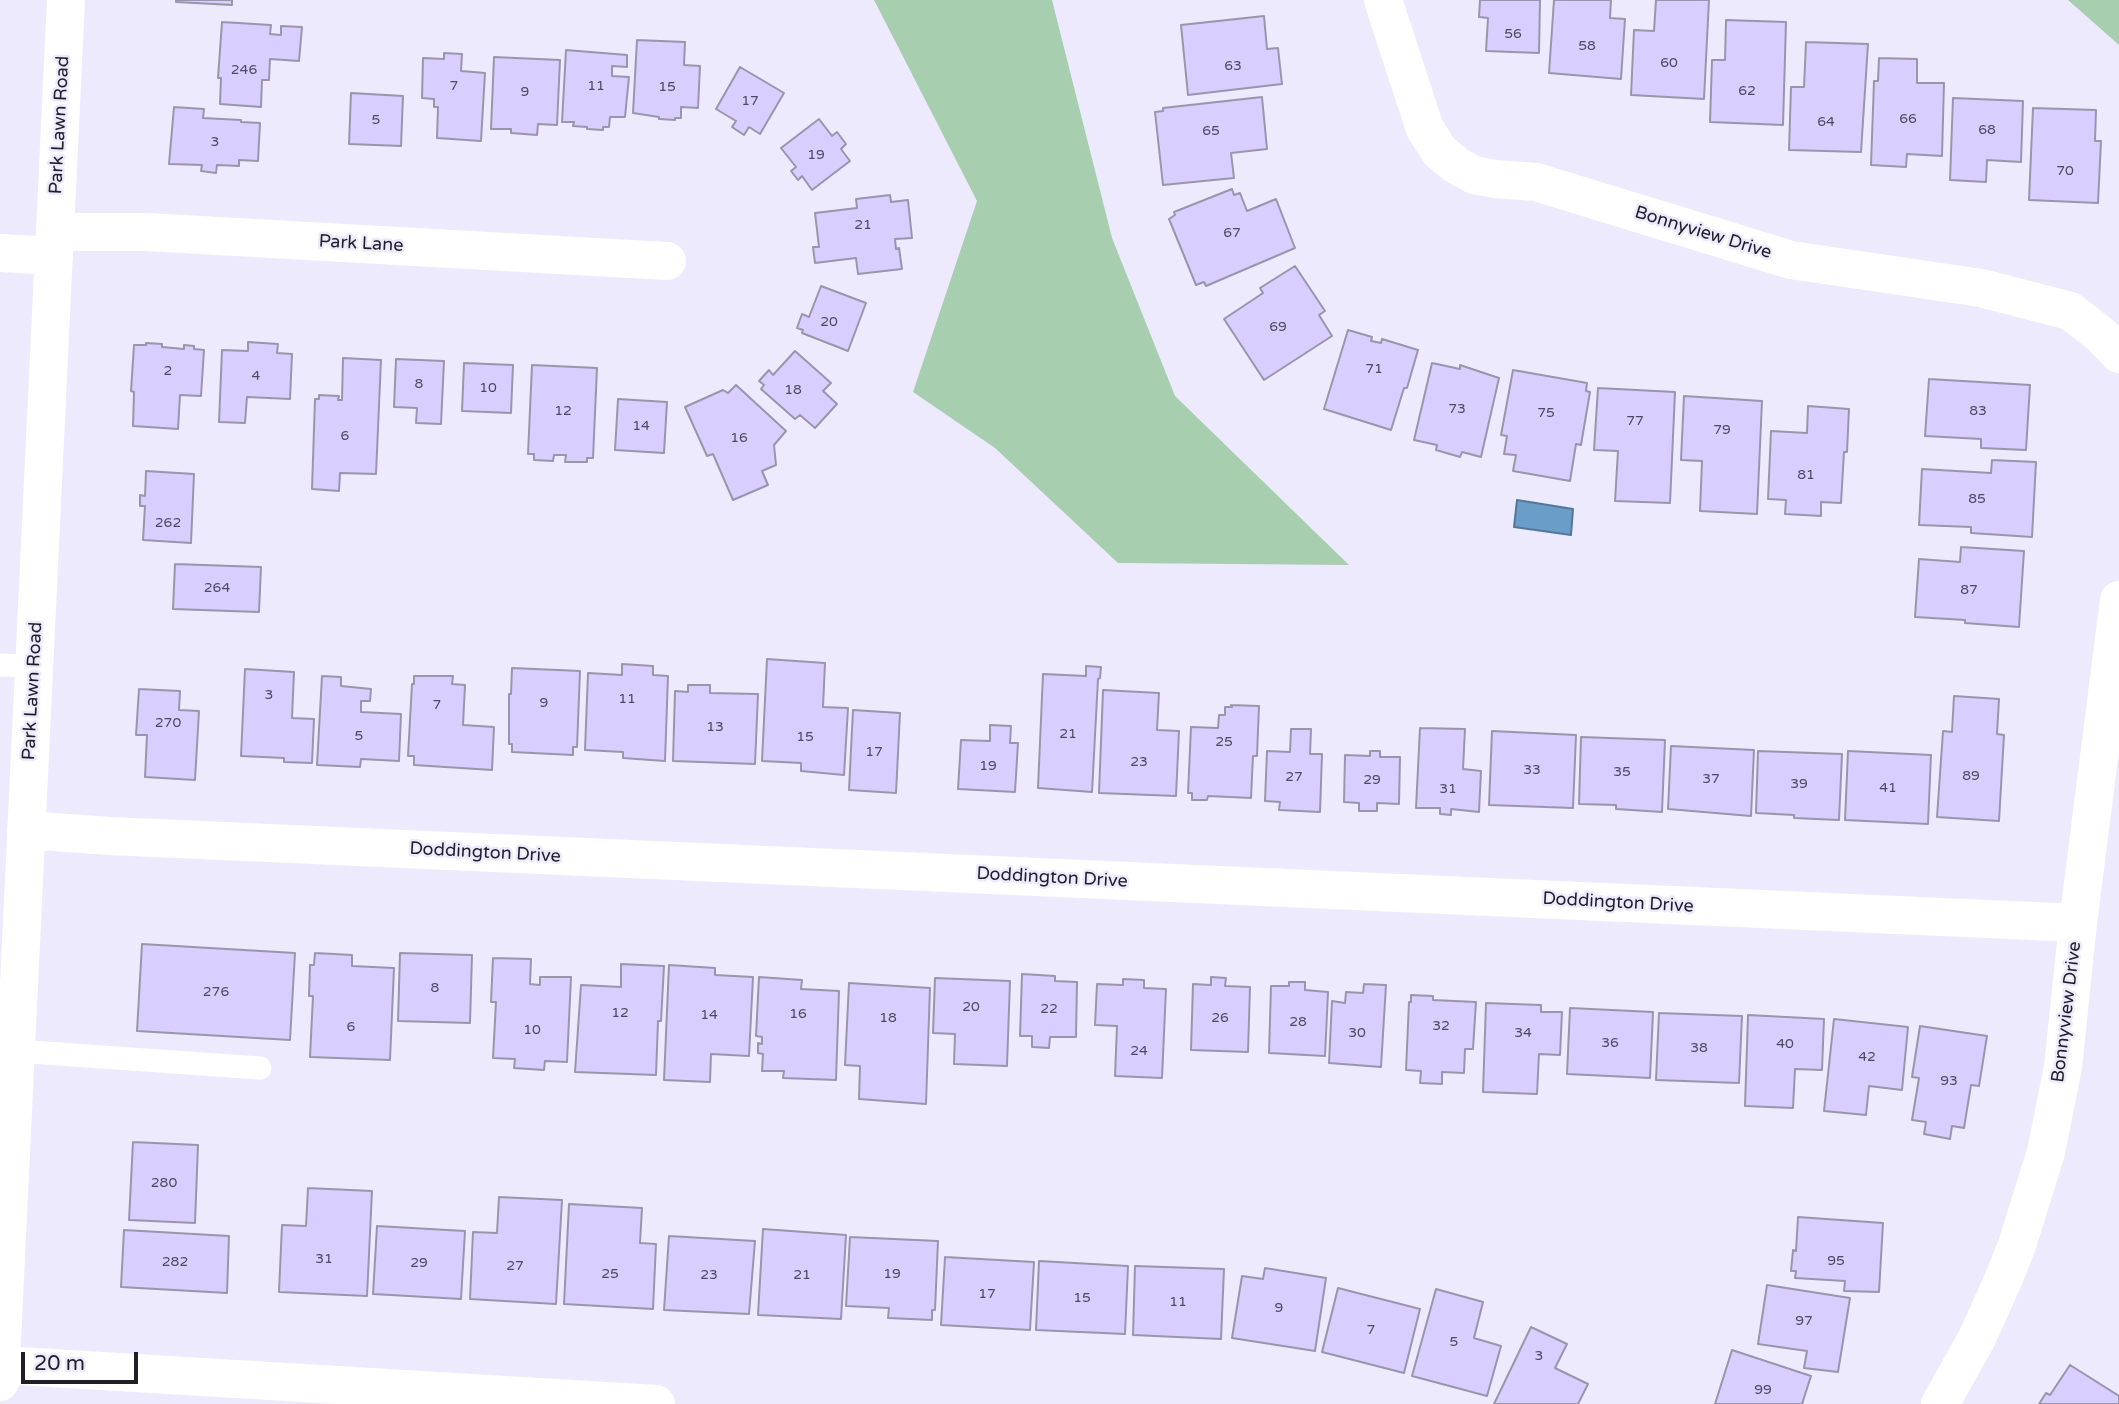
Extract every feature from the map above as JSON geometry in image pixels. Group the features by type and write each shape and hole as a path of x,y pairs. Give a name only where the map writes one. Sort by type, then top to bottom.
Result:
{"street":[{"name":"Park Lawn Road","path":"0,1382 16,1051 10,955 26,830 17,666 54,244 66,0"},
{"name":"Bonnyview Drive","path":"1383,0 1425,129 1440,152 1474,174 1495,179 1536,182 1791,260 1980,288 2070,311 2101,335 2119,354"},
{"name":"Park Lane","path":"0,253 147,232 667,261"},
{"name":"Bonnyview Drive","path":"1940,1404 1977,1338 2004,1278 2046,1152 2063,1067 2078,923 2119,600"},
{"name":"Doddington Drive","path":"26,830 110,836 2078,923"},
{"path":"1,1365 504,1400 656,1404"}],"lane":[{"path":"16,1051 260,1068"}],"green space":[{"path":"874,0 1052,0 1112,238 1175,396 1349,565 1118,563 995,448 913,392 977,201"},
{"path":"2068,0 2119,0 2119,45"}],"water":[{"path":"1517,500 1573,509 1571,535 1514,527"}],"building":[{"path":"232,0 232,5 176,2"},
{"path":"1480,0 1540,0 1539,53 1486,51 1488,18 1479,17"},
{"path":"1554,0 1611,0 1610,18 1625,19 1621,79 1549,73"},
{"path":"1656,0 1709,0 1704,99 1631,95 1634,30 1654,31"},
{"path":"1264,16 1267,49 1278,48 1282,84 1188,95 1181,25"},
{"path":"1726,20 1786,22 1783,125 1710,122 1712,60 1725,60"},
{"path":"222,22 271,25 270,34 281,35 281,26 302,27 299,61 270,59 269,80 262,80 261,107 220,104 221,78 218,78"},
{"path":"637,40 685,42 684,65 700,66 698,108 681,107 681,118 675,120 633,113"},
{"path":"1806,42 1868,44 1861,152 1789,150 1791,87 1804,87"},
{"path":"566,50 627,55 627,67 612,66 612,76 629,77 625,117 610,117 609,127 603,127 603,130 573,126 574,122 562,122"},
{"path":"444,53 462,54 461,71 485,73 481,141 437,138 438,107 434,107 434,99 422,98 423,58 444,59"},
{"path":"494,57 560,60 557,125 538,124 537,135 511,133 511,129 491,129"},
{"path":"1879,58 1917,59 1917,83 1944,83 1942,156 1907,154 1906,167 1871,165 1874,81 1878,81"},
{"path":"740,67 784,93 760,134 749,127 744,135 732,127 736,121 716,109"},
{"path":"351,93 403,96 401,146 349,144"},
{"path":"1262,97 1267,149 1231,153 1234,178 1163,185 1155,112 1163,111 1163,108"},
{"path":"1953,98 2023,101 2021,162 1987,160 1986,182 1950,180"},
{"path":"174,107 204,109 203,118 260,123 258,161 239,160 239,166 217,165 216,173 201,171 202,165 169,164"},
{"path":"2033,108 2096,110 2095,141 2101,141 2098,203 2029,200"},
{"path":"819,119 832,136 837,132 846,144 841,149 850,161 812,190 802,176 798,180 791,171 796,167 781,148"},
{"path":"1232,189 1234,195 1240,193 1247,211 1276,199 1295,248 1206,286 1204,282 1196,285 1169,219 1175,215 1174,212"},
{"path":"890,195 891,202 908,200 912,238 895,239 902,269 858,274 856,258 815,263 813,247 819,247 815,213 857,208 856,199"},
{"path":"1295,266 1325,311 1319,315 1332,336 1264,380 1224,319 1263,293 1260,288"},
{"path":"821,286 866,303 848,351 802,333 803,330 797,328 802,314 809,317"},
{"path":"1348,330 1372,337 1371,341 1381,343 1382,339 1418,350 1391,430 1324,409"},
{"path":"248,342 278,344 277,353 292,354 290,399 247,397 245,423 219,422 222,350 248,351"},
{"path":"146,343 184,349 184,345 194,346 194,349 204,350 201,396 180,395 178,429 133,426 134,392 131,391 134,345"},
{"path":"795,351 831,383 823,391 837,404 815,428 800,415 795,419 761,389 764,385 759,381 769,370 773,375"},
{"path":"343,358 381,360 376,474 340,473 339,491 312,489 315,399 319,399 319,395 339,396 338,400 342,400"},
{"path":"396,359 444,361 441,424 416,423 417,408 394,407"},
{"path":"464,363 513,365 511,413 462,411"},
{"path":"1432,363 1460,369 1460,365 1499,378 1481,457 1462,452 1460,457 1436,450 1437,445 1414,440"},
{"path":"532,365 597,368 593,458 587,458 587,462 565,462 566,455 554,455 553,461 534,460 534,454 528,454"},
{"path":"1513,370 1587,383 1586,391 1590,392 1581,445 1576,444 1570,481 1513,471 1516,455 1504,454 1507,436 1501,435"},
{"path":"1929,379 2030,385 2026,450 1981,448 1981,439 1925,436"},
{"path":"736,385 786,431 774,445 776,465 762,471 768,485 733,500 713,454 707,456 685,407 723,390 728,393"},
{"path":"1598,388 1675,392 1670,503 1615,501 1618,451 1594,450"},
{"path":"1684,396 1762,401 1757,514 1700,511 1702,461 1681,460"},
{"path":"618,399 667,402 664,453 615,450"},
{"path":"1808,406 1849,409 1841,503 1821,502 1821,516 1785,514 1786,500 1768,499 1771,431 1807,433"},
{"path":"1992,460 2036,462 2032,537 1971,533 1971,527 1919,525 1922,469 1991,473"},
{"path":"146,471 194,474 191,543 143,540 145,506 140,506 140,495 145,496"},
{"path":"1961,547 2024,551 2019,627 1915,617 1919,559 1960,562"},
{"path":"175,564 261,567 259,612 173,609"},
{"path":"767,659 825,663 823,707 848,708 844,775 801,771 801,763 762,761"},
{"path":"622,664 653,666 653,675 668,676 665,761 623,758 623,752 585,750 588,673 622,675"},
{"path":"1086,666 1101,667 1098,679 1092,792 1038,788 1043,674 1086,676"},
{"path":"512,668 580,671 577,747 573,747 573,755 512,752 512,744 509,744 509,694"},
{"path":"245,669 294,672 292,718 314,719 312,763 284,762 284,758 241,756"},
{"path":"322,676 341,677 341,686 371,689 370,701 361,701 361,712 401,714 399,761 361,759 360,767 317,765"},
{"path":"414,676 453,676 452,684 465,685 463,725 494,727 492,770 414,765 414,756 408,756"},
{"path":"688,685 710,685 710,693 758,694 755,764 673,761 675,691 688,692"},
{"path":"139,689 180,691 179,710 199,711 195,780 145,777 147,735 136,735"},
{"path":"1103,690 1159,693 1157,730 1179,731 1176,796 1099,793"},
{"path":"1954,696 1999,699 1997,734 2004,735 1999,821 1937,817 1943,731 1952,732"},
{"path":"1231,705 1259,706 1257,756 1253,756 1251,798 1208,796 1207,800 1192,800 1192,793 1188,793 1191,727 1218,728 1219,715 1225,715 1225,707 1232,707"},
{"path":"853,710 900,713 896,793 849,790"},
{"path":"990,725 1011,726 1010,743 1018,743 1015,792 958,789 961,740 990,741"},
{"path":"1420,728 1465,729 1463,769 1481,771 1479,812 1451,809 1451,815 1440,814 1440,808 1416,808"},
{"path":"1291,729 1311,729 1310,754 1322,754 1320,812 1279,810 1280,802 1265,801 1267,751 1290,752"},
{"path":"1492,731 1576,735 1573,808 1489,805"},
{"path":"1581,737 1665,740 1662,812 1616,809 1616,805 1579,804"},
{"path":"1671,746 1754,750 1751,816 1668,809"},
{"path":"1370,751 1380,751 1380,757 1400,757 1399,804 1377,803 1377,811 1359,811 1359,803 1344,802 1345,755 1370,756"},
{"path":"1758,751 1842,754 1839,820 1756,813"},
{"path":"1848,751 1931,755 1928,824 1845,820"},
{"path":"142,944 295,953 290,1040 137,1031"},
{"path":"315,953 352,955 352,966 394,968 390,1060 310,1057 313,996 309,996 310,965 314,965"},
{"path":"400,953 472,955 470,1023 398,1021"},
{"path":"493,958 531,959 530,984 540,985 540,977 571,977 567,1062 545,1061 544,1070 514,1068 515,1059 493,1058 496,1002 491,1002"},
{"path":"621,964 664,966 656,1075 575,1072 581,985 621,987"},
{"path":"669,965 715,968 715,975 753,977 749,1056 711,1054 710,1082 664,1080"},
{"path":"1022,974 1055,976 1055,981 1077,982 1076,1037 1050,1037 1049,1048 1032,1047 1032,1036 1020,1036"},
{"path":"759,977 802,980 801,989 839,991 836,1080 783,1078 784,1071 762,1071 763,1054 758,1053 758,1043 762,1044 762,1037 756,1036"},
{"path":"1211,977 1226,978 1225,986 1250,987 1248,1052 1191,1050 1193,984 1211,985"},
{"path":"935,978 1010,981 1007,1066 954,1064 955,1034 933,1033"},
{"path":"1123,979 1144,980 1144,988 1166,989 1162,1078 1115,1076 1117,1026 1095,1025 1097,984 1123,985"},
{"path":"1289,982 1305,982 1305,990 1328,992 1325,1056 1269,1053 1271,986 1289,986"},
{"path":"849,983 930,988 926,1104 859,1099 860,1066 845,1065"},
{"path":"1364,984 1386,985 1381,1067 1329,1063 1332,1001 1345,1003 1346,992 1363,993"},
{"path":"1411,995 1433,996 1433,1000 1476,1002 1473,1049 1465,1049 1464,1073 1442,1072 1442,1084 1420,1083 1421,1071 1406,1070"},
{"path":"1486,1003 1541,1005 1541,1012 1562,1012 1560,1055 1539,1054 1537,1094 1483,1092"},
{"path":"1570,1008 1653,1012 1650,1078 1567,1074"},
{"path":"1659,1013 1742,1016 1739,1083 1656,1080"},
{"path":"1748,1015 1824,1019 1822,1070 1795,1069 1793,1108 1745,1106"},
{"path":"1834,1019 1908,1027 1902,1090 1869,1086 1866,1115 1824,1111"},
{"path":"1920,1026 1987,1036 1979,1086 1971,1085 1964,1128 1952,1126 1950,1139 1924,1134 1926,1122 1912,1120 1919,1078 1912,1077"},
{"path":"133,1142 198,1145 195,1223 129,1220"},
{"path":"308,1188 372,1191 367,1296 279,1292 282,1225 306,1226"},
{"path":"499,1197 562,1200 556,1304 470,1299 473,1232 497,1233"},
{"path":"569,1204 642,1208 640,1243 656,1244 653,1309 564,1304"},
{"path":"1798,1217 1883,1223 1879,1292 1844,1291 1845,1281 1795,1278 1796,1271 1791,1271 1793,1250 1796,1251"},
{"path":"377,1226 465,1231 461,1299 373,1294"},
{"path":"763,1229 846,1235 841,1319 758,1315"},
{"path":"124,1230 229,1236 227,1293 121,1287"},
{"path":"669,1236 755,1241 749,1314 664,1310"},
{"path":"850,1237 938,1241 935,1310 932,1310 932,1320 888,1318 889,1308 846,1306"},
{"path":"945,1257 1034,1262 1030,1330 941,1325"},
{"path":"1039,1261 1128,1266 1125,1334 1036,1330"},
{"path":"1135,1266 1224,1269 1221,1339 1133,1335"},
{"path":"1265,1268 1326,1278 1315,1351 1232,1338 1242,1276 1263,1279"},
{"path":"1767,1285 1850,1298 1838,1372 1804,1368 1807,1351 1758,1344"},
{"path":"1338,1288 1420,1309 1404,1373 1322,1352"},
{"path":"1436,1289 1483,1302 1474,1338 1501,1346 1487,1396 1412,1376"},
{"path":"1531,1327 1567,1344 1555,1368 1588,1384 1578,1404 1494,1404"},
{"path":"1732,1350 1811,1376 1802,1404 1715,1404"},
{"path":"2070,1365 2119,1396 2119,1404 2039,1404 2046,1393 2050,1395"}]}
